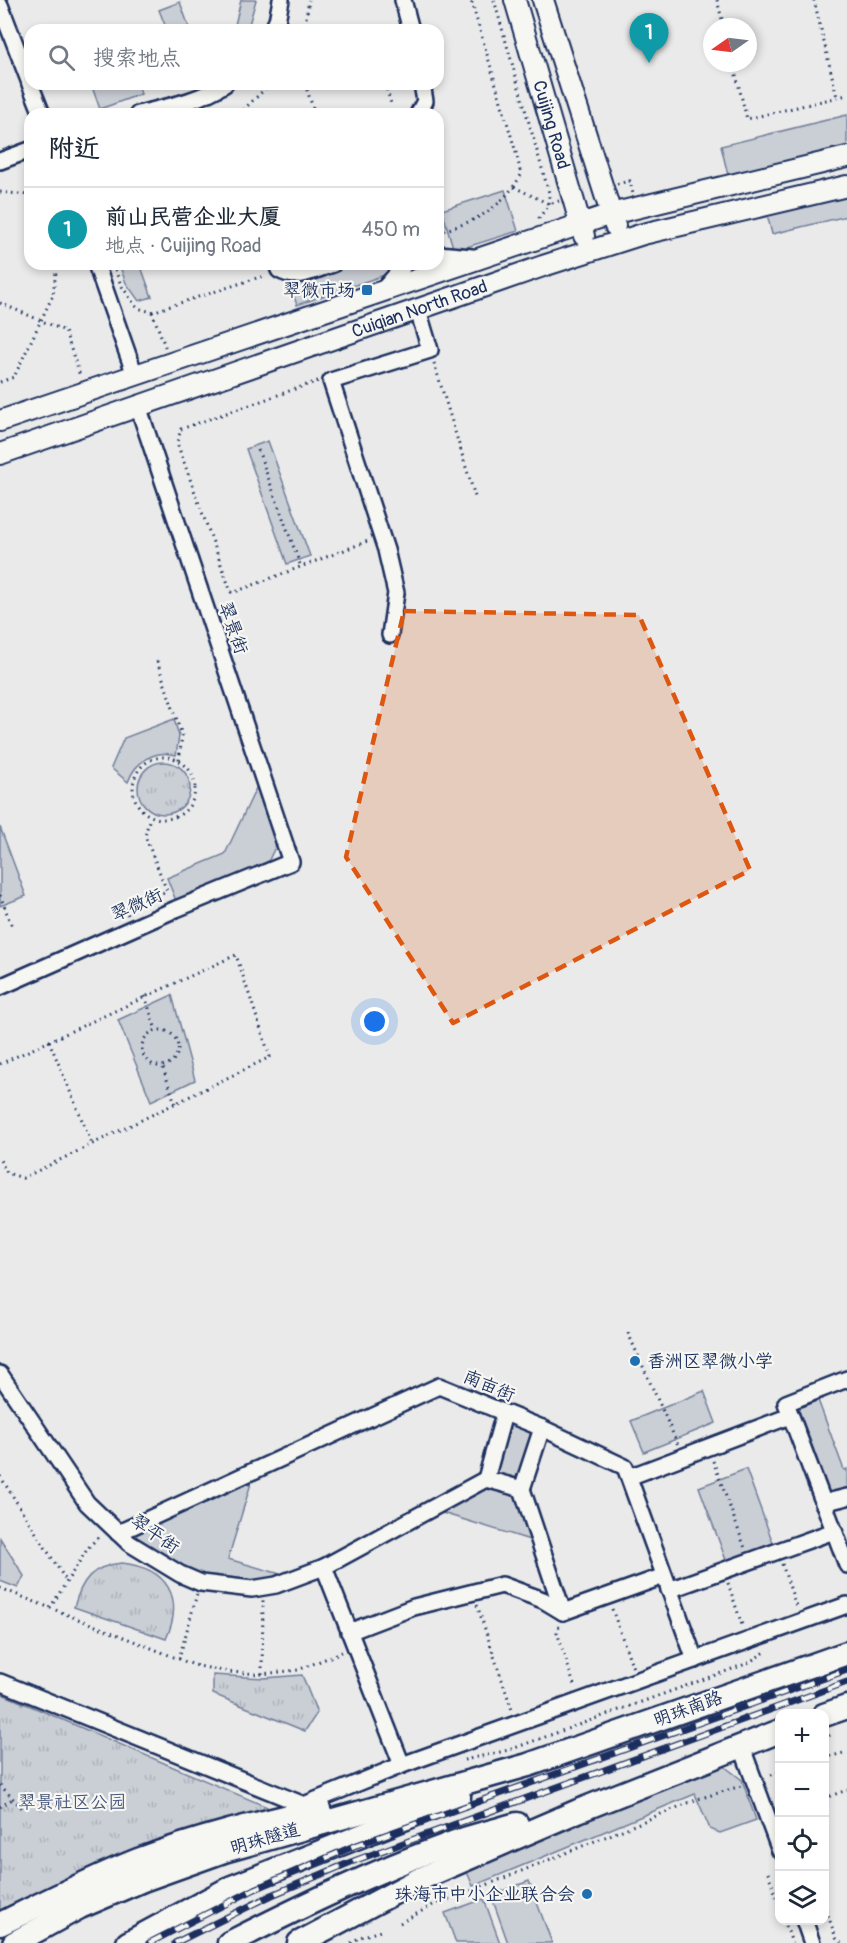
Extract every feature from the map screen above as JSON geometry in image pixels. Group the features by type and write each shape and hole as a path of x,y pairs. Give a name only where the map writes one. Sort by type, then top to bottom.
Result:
{"highway":[{"name":"明珠南路","path":"528,1766 847,1653"},
{"path":"829,1723 847,1707"},
{"path":"299,1943 420,1879 578,1811 775,1733"},
{"path":"0,1924 88,1881 205,1838 279,1818 442,1782 528,1766"},
{"path":"128,1943 232,1887 418,1815 528,1766"},
{"name":"明珠隧道","path":"14,1943 80,1907 143,1880 224,1851 528,1766"},
{"path":"228,1943 300,1907 448,1844 518,1824 578,1811"},
{"path":"325,1943 388,1910 501,1859 578,1811"}],"main road":[{"name":"Cuijing Road","path":"515,0 588,252"},
{"name":"Cuijing Road","path":"543,0 620,241"},
{"name":"Cuiqian North Road","path":"0,421 611,214 847,158"},
{"name":"Cuiqian North Road","path":"0,454 620,241 653,231 847,186"}],"street":[{"path":"275,24 281,0"},
{"path":"403,0 409,24"},
{"path":"0,5 24,68"},
{"path":"32,90 40,108"},
{"path":"164,108 215,90"},
{"path":"421,108 425,101 423,90"},
{"path":"0,161 24,152"},
{"path":"444,255 484,257"},
{"path":"98,270 135,375"},
{"path":"282,270 288,275 298,275 314,270"},
{"path":"381,292 400,270"},
{"path":"390,635 396,593 381,536 331,381 430,350 418,310"},
{"name":"翠景街","path":"138,406 291,862"},
{"name":"翠微街","path":"0,987 291,862"},
{"name":"翠平街","path":"0,1374 87,1503 129,1543 180,1574 201,1583 252,1589 276,1585 324,1567 486,1479"},
{"path":"847,1379 786,1403 847,1565"},
{"name":"南亩街","path":"114,1529 439,1386 542,1428 625,1467 629,1477"},
{"path":"504,1414 486,1479 522,1489"},
{"path":"694,1660 629,1477 790,1416"},
{"path":"542,1428 522,1489 563,1612"},
{"path":"823,1503 847,1497"},
{"path":"563,1612 608,1596 723,1570 834,1531"},
{"path":"324,1567 402,1765"},
{"path":"349,1632 414,1607 502,1585 543,1600 563,1612"},
{"path":"0,1682 304,1805 402,1765 847,1605"},
{"path":"741,1745 775,1837"},
{"path":"806,1925 812,1943"}],"path":[{"path":"305,24 309,0"},
{"path":"444,230 468,223 491,211 511,191 521,175 471,0"},
{"path":"494,0 549,193"},
{"path":"717,0 722,18"},
{"path":"814,0 837,97"},
{"path":"735,72 747,119 847,94"},
{"path":"245,108 264,90"},
{"path":"307,90 313,108"},
{"path":"387,90 392,107"},
{"path":"0,192 24,195"},
{"path":"0,382 14,377 53,295 56,270"},
{"path":"115,270 121,285 137,308 153,312 270,270"},
{"path":"0,303 65,332 81,378"},
{"path":"153,312 166,349"},
{"path":"430,350 477,500"},
{"path":"331,381 323,379 181,429 177,443 231,592 381,536"},
{"path":"258,450 301,567"},
{"path":"157,661 182,735 179,761"},
{"path":"170,757 179,761 193,776 194,797 189,807 181,814 171,818 161,819 150,816 136,802 133,782 136,773 150,759 170,757"},
{"path":"133,928 125,908 167,891 145,836 150,816"},
{"path":"0,895 12,927"},
{"path":"0,1064 236,954 270,1057 23,1178 7,1173 0,1160"},
{"path":"145,996 156,1030"},
{"path":"156,1030 168,1031 179,1045 174,1062 163,1067 151,1064 143,1055 143,1043 146,1037 156,1030"},
{"path":"49,1041 92,1144"},
{"path":"163,1067 175,1103"},
{"path":"628,1333 678,1446"},
{"path":"708,1447 750,1561"},
{"path":"0,1476 67,1582"},
{"path":"51,1608 88,1548 114,1529"},
{"path":"778,1551 802,1622"},
{"path":"723,1570 747,1641"},
{"path":"179,1659 201,1583"},
{"path":"262,1674 263,1587"},
{"path":"0,1588 194,1665 228,1672 262,1674 298,1670 355,1647"},
{"path":"473,1592 517,1723"},
{"path":"608,1596 637,1681"},
{"path":"563,1612 557,1632 579,1701"},
{"path":"456,1761 519,1746 746,1664 772,1648"},
{"path":"829,1757 847,1752"},
{"path":"771,1775 775,1774"},
{"path":"0,1785 22,1808"},
{"path":"400,1923 433,1905 698,1799 741,1786"},
{"path":"829,1797 847,1790"},
{"path":"0,1807 14,1798"},
{"path":"768,1873 775,1893"},
{"path":"829,1916 836,1938 841,1943"},
{"path":"786,1925 792,1943"},
{"path":"351,1943 360,1937 384,1930"}],"highlighted area":[{"path":"404,611 639,615 750,870 453,1023 346,857"}],"green space":[{"path":"241,0 256,0 249,24 235,24"},
{"path":"180,2 188,24 165,24 159,10"},
{"path":"93,90 140,90 141,94 100,108"},
{"path":"847,115 847,146 728,175 721,146"},
{"path":"505,190 518,231 454,251 444,209"},
{"path":"847,195 847,216 772,234 767,214"},
{"path":"121,270 142,270 152,297 139,301 126,283"},
{"path":"285,270 392,270 393,272 297,305"},
{"path":"268,441 310,556 287,564 246,449"},
{"path":"174,719 179,736 176,755 160,754 146,759 135,768 128,782 111,768 124,738"},
{"path":"164,762 174,764 182,770 188,778 190,788 188,798 182,806 174,812 164,814 154,812 146,806 140,798 138,788 140,778 146,770 154,764"},
{"path":"258,784 277,843 268,862 176,901 167,878 225,854"},
{"path":"0,827 26,896 0,906"},
{"path":"172,995 195,1080 151,1101 118,1020"},
{"path":"704,1391 716,1423 644,1452 631,1421"},
{"path":"818,1400 844,1470 847,1469 847,1492 831,1496 798,1408"},
{"path":"510,1420 535,1430 519,1481 494,1474"},
{"path":"746,1469 773,1543 726,1560 699,1487"},
{"path":"252,1480 228,1559 284,1575 249,1583 204,1577 187,1570 133,1535"},
{"path":"488,1486 516,1496 530,1540 439,1512"},
{"path":"0,1538 24,1576 18,1588 0,1581"},
{"path":"122,1563 151,1571 168,1587 173,1610 166,1639 74,1607 81,1589 90,1576 103,1567"},
{"path":"213,1675 264,1678 302,1675 317,1713 305,1731 213,1694"},
{"name":"翠景社区公园","path":"0,1693 267,1807 262,1819 0,1917"},
{"path":"724,1766 742,1780 756,1820 720,1833 710,1829 695,1794 473,1886 467,1872 587,1817"},
{"path":"529,1881 552,1943 508,1943 491,1895"},
{"path":"484,1899 500,1943 456,1943 445,1913"}],"railway":[{"path":"149,1943 255,1889 354,1846 847,1670"},
{"path":"175,1943 272,1895 351,1862 847,1682"}],"place":[{"name":"前山民营企业大厦","path":"649,63"},
{"name":"翠微市场","path":"367,290"},
{"name":"香洲区翠微小学","path":"635,1361"},
{"name":"珠海市中小企业联合会","path":"587,1894"}]}
